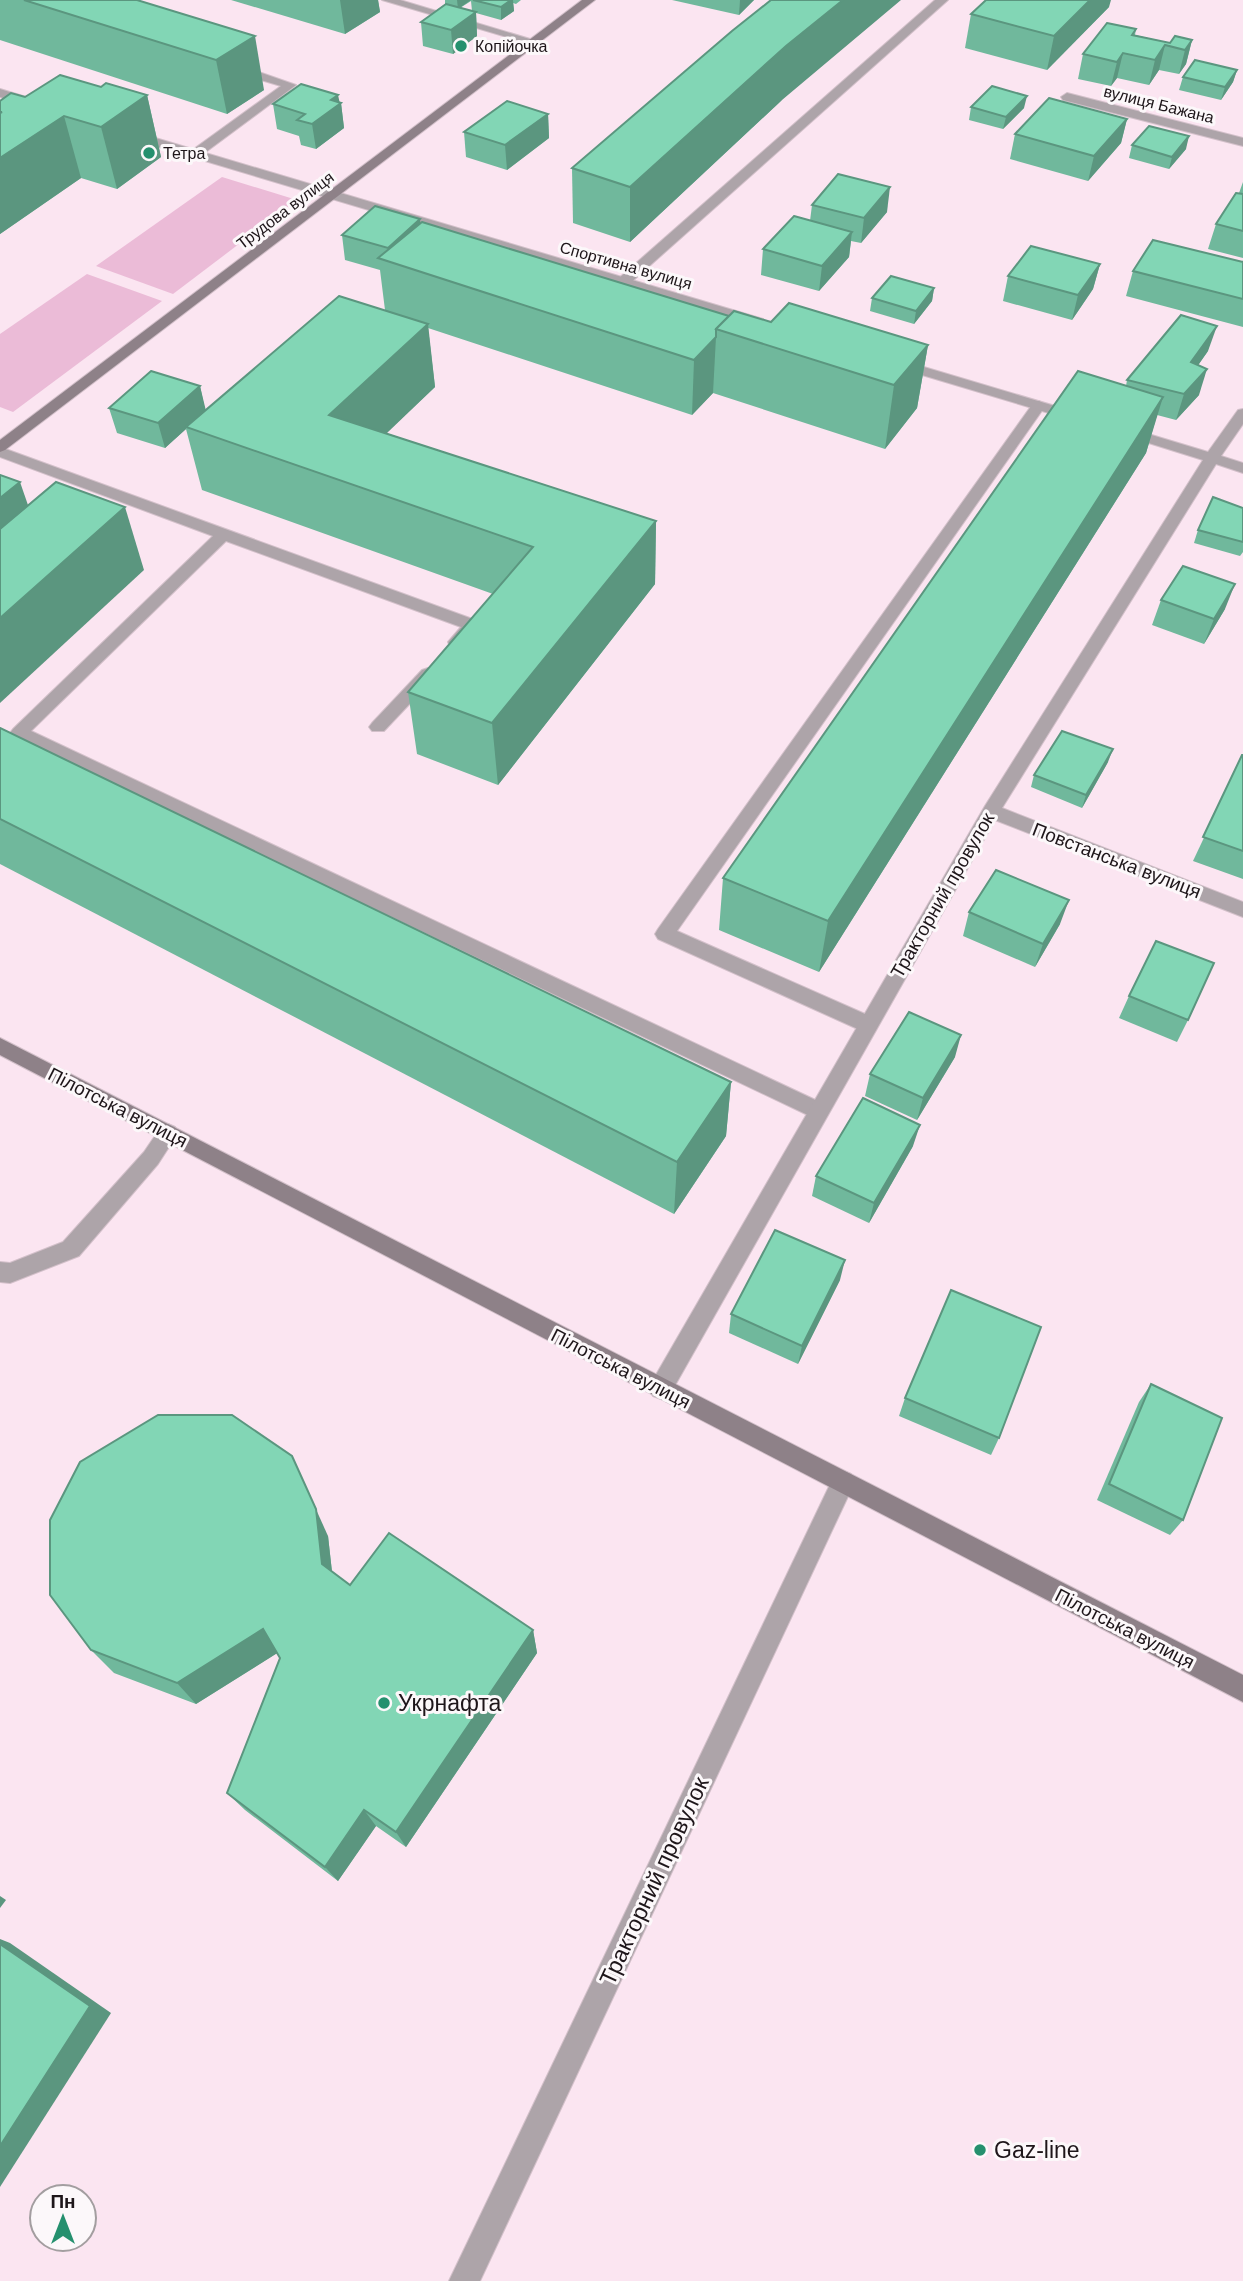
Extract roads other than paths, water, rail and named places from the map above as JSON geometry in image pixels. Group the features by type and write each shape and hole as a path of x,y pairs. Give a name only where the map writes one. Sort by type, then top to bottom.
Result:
{"main road":[{"name":"Трудова вулиця","path":"0,450 589,0"},
{"name":"Пілотська вулиця","path":"0,1046 1243,1689"}],"street":[{"path":"388,0 534,42"},
{"path":"623,282 942,0"},
{"path":"195,154 290,85 226,66"},
{"path":"0,93 46,108"},
{"name":"вулиця Бажана","path":"1067,97 1243,142"},
{"name":"Спортивна вулиця","path":"119,131 771,326"},
{"path":"878,358 1243,468"},
{"path":"867,1024 665,934 1039,405"},
{"name":"Тракторний провулок","path":"661,1388 991,811 1212,458 1243,413"},
{"path":"0,450 472,625 378,727"},
{"path":"224,534 19,733 818,1111"},
{"name":"Повстанська вулиця","path":"991,811 1243,909"},
{"path":"0,1272 10,1273 71,1249 151,1158 168,1133"},
{"name":"Тракторний провулок","path":"464,2281 843,1482"}],"place":[{"name":"Копійочка","path":"461,46"},
{"name":"Тетра","path":"149,153"},
{"name":"Укрнафта","path":"384,1703"},
{"name":"Gaz-line","path":"980,2150"}]}
